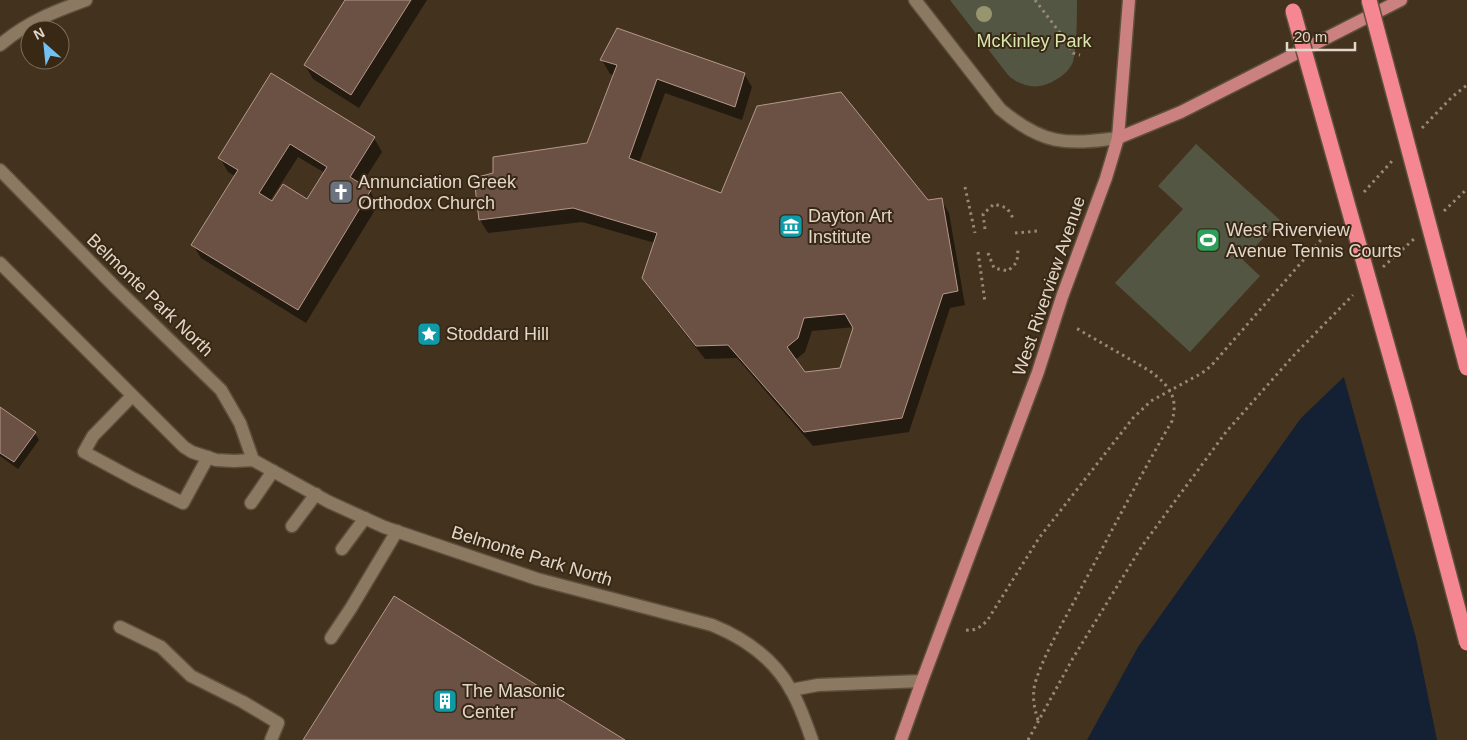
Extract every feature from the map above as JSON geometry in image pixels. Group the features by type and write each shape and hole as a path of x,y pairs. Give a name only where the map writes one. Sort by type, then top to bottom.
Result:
{"highway":[{"path":"1369,0 1467,368"},
{"path":"1294,11 1404,405 1467,643"}],"main road":[{"name":"West Riverview Avenue","path":"901,740 1038,372 1062,297 1106,178 1118,138 1129,0"},
{"path":"1118,138 1181,112 1401,0"}],"street":[{"path":"0,45 15,32 47,14 86,0"},
{"path":"916,0 1000,109 1017,123 1054,140 1086,142 1118,138"},
{"name":"Belmonte Park North","path":"0,170 110,282 221,390 240,423 253,460 316,494 397,531 536,579 712,625 724,630 751,645 774,666 791,690 812,740"},
{"path":"0,263 184,447 192,452 216,460 253,460"},
{"path":"132,396 93,436 84,452 183,503 208,457"},
{"path":"251,503 272,471"},
{"path":"292,526 316,494"},
{"path":"342,549 365,518"},
{"path":"331,638 397,531"},
{"path":"120,627 161,647 191,676 278,723 270,740"},
{"path":"791,690 818,686 922,681"}],"path":[{"path":"1035,0 1064,38 1073,54 1080,55"},
{"path":"1418,132 1452,97 1467,85"},
{"path":"1358,199 1398,155"},
{"path":"965,187 975,233"},
{"path":"1439,215 1467,189"},
{"path":"985,229 983,214 994,204 1007,208 1013,218"},
{"path":"966,630 978,629 987,621 1039,538 1133,418 1151,401 1202,374 1211,366 1338,221"},
{"path":"1016,233 1038,230"},
{"path":"1382,268 1418,235"},
{"path":"988,253 994,268 1008,271 1017,262 1018,250"},
{"path":"978,252 985,302"},
{"path":"1028,740 1073,658 1142,546 1226,432 1295,354 1354,294"},
{"path":"1038,721 1033,705 1033,697 1040,671 1133,490 1172,421 1175,410 1174,400 1170,391 1150,371 1076,328"}],"green space":[{"name":"McKinley Park","path":"950,0 1077,0 1076,40 1072,65 1062,76 1045,85 1032,86 1014,80 1008,75"},
{"name":"West Riverview Avenue Tennis Courts","path":"1196,144 1280,220 1243,260 1260,276 1190,352 1115,283 1183,209 1158,186"}],"water":[{"path":"1467,259 1467,740 1087,740 1138,647 1301,418"}],"pier":[{"path":"1467,256 1467,740 1437,740 1416,638 1343,374"}],"building":[{"path":"345,0 411,0 351,95 304,65"},
{"name":"Dayton Art Institute","path":"617,28 745,73 735,107 657,79 629,158 721,193 757,106 841,92 928,200 942,198 958,291 943,294 902,418 804,432 728,345 696,346 642,278 657,233 573,208 479,220 474,178 493,173 493,157 587,143 617,65 600,60","holes":["845,314 853,328 840,368 805,372 787,347 798,338 804,318"]},
{"name":"Annunciation Greek Orthodox Church","path":"271,73 375,137 350,177 371,190 298,310 191,245 238,170 218,158","holes":["290,144 327,167 307,199 283,184 272,201 259,193"]},
{"path":"0,407 36,432 14,462 0,453"},
{"name":"The Masonic Center","path":"394,596 498,661 625,740 303,740"}],"place":[{"name":"Annunciation Greek Orthodox Church","path":"341,192"},
{"name":"Dayton Art Institute","path":"791,226"},
{"name":"West Riverview Avenue Tennis Courts","path":"1208,240"},
{"name":"Stoddard Hill","path":"429,334"},
{"name":"The Masonic Center","path":"445,701"}]}
